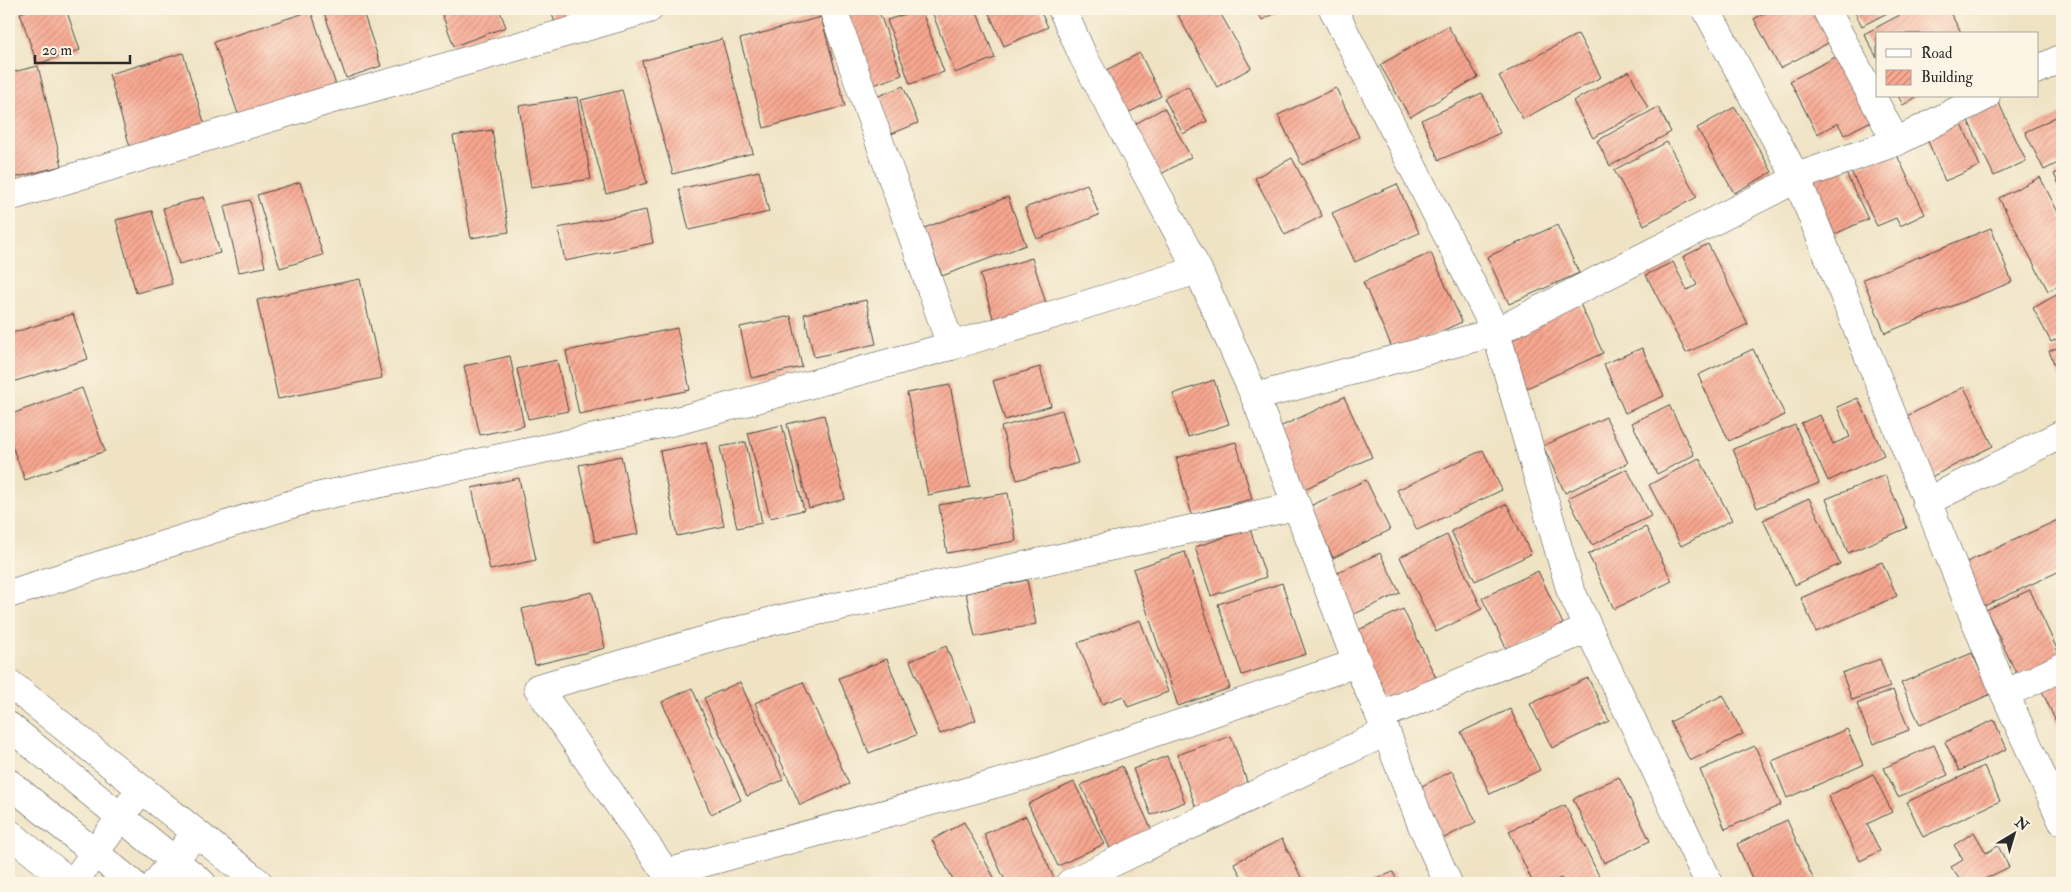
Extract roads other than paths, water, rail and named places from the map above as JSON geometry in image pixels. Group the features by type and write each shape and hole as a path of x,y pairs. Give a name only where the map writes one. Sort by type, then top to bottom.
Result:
{"main road":[{"path":"9,197 317,104 649,9"},
{"path":"833,9 951,346"},
{"path":"1062,9 1083,56 1198,270 1255,396 1357,663 1421,823 1448,883"},
{"path":"1333,9 1496,332 1570,589 1709,883"},
{"path":"1706,9 1797,179 2005,694 2062,821"},
{"path":"1826,9 1896,142"},
{"path":"2038,70 2062,58"},
{"path":"1255,396 1496,332 1808,173 1896,142 1982,98"},
{"path":"9,594 311,498 680,420 951,346 1198,270"},
{"path":"1926,502 2062,434"},
{"path":"1296,506 772,620 538,688 669,878 1039,772 1357,663"},
{"path":"1070,883 1383,724 1588,629"},
{"path":"2005,694 2062,667"},
{"path":"9,683 259,883"},
{"path":"9,726 202,883"},
{"path":"9,783 132,883"},
{"path":"9,833 72,883 141,789"},
{"path":"156,883 196,833"}]}
